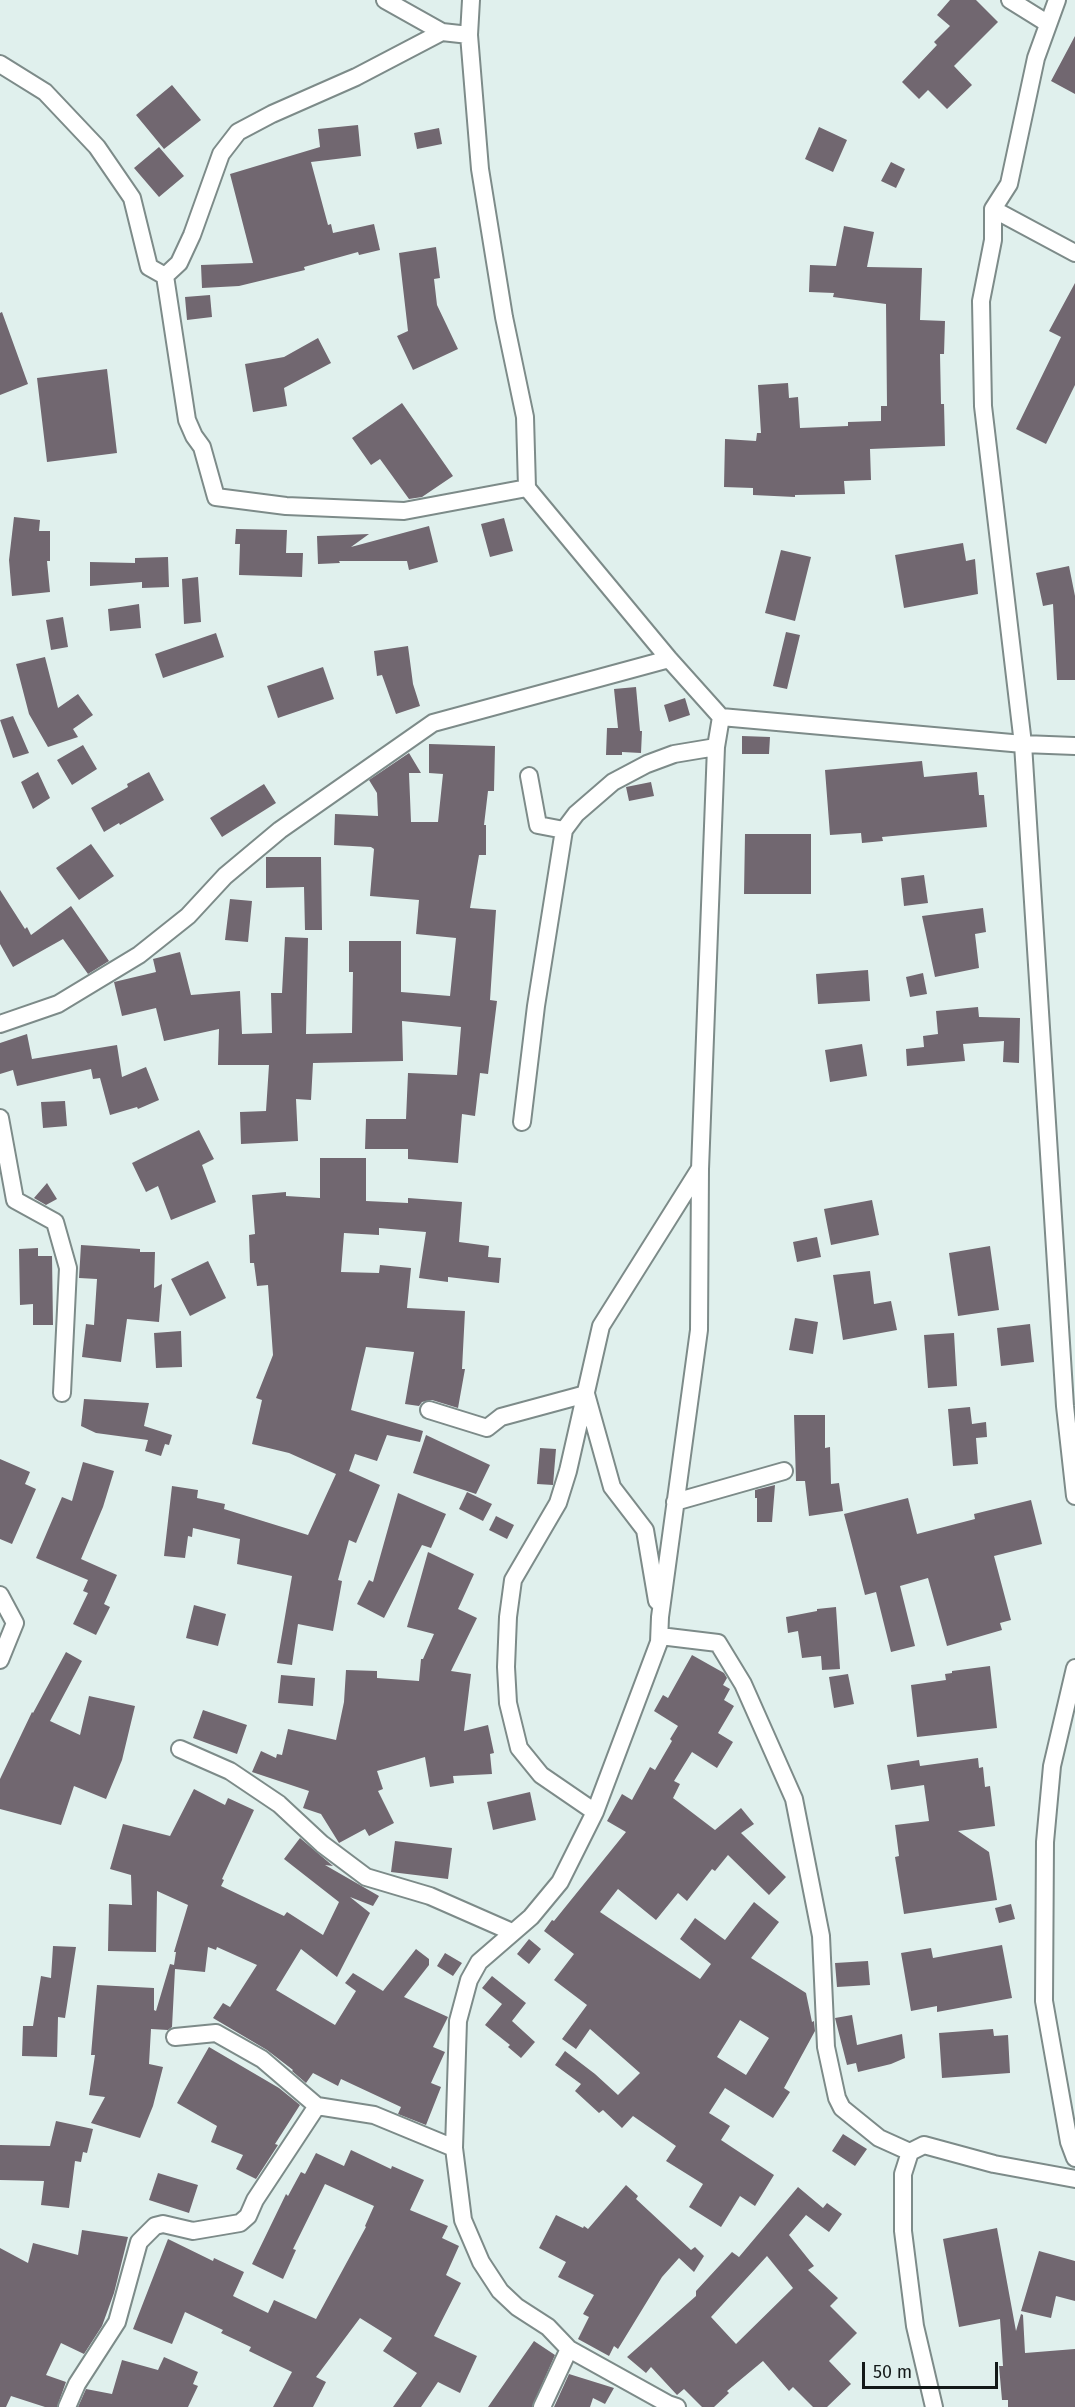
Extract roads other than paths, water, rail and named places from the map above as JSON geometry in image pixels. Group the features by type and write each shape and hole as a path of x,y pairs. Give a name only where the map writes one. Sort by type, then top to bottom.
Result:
{"street":[{"path":"385,0 442,32 470,35"},
{"path":"471,0 470,35 480,169 504,317 525,417 527,488 669,659 721,717 1023,744 1075,746"},
{"path":"1010,0 1047,22"},
{"path":"1057,0 1047,22 1036,58 1009,184 993,209 993,240 981,301 983,406 1023,744 1075,1496"},
{"path":"165,276 179,263 192,235 221,154 237,132 356,77 442,32"},
{"path":"0,64 45,92 97,147 132,198 149,267 165,276"},
{"path":"993,209 1075,253"},
{"path":"165,276 187,420 202,447 216,497 286,507 404,512 527,488"},
{"path":"0,1024 58,1004 139,955 188,916 225,876 280,830 433,723 669,659"},
{"path":"677,2407 569,2349 548,2327 517,2307 500,2291 481,2262 463,2220 454,2148 458,2021 469,1980 479,1962 531,1917 561,1882 595,1812 660,1636 660,1617 699,1330 700,1169 716,747 721,717"},
{"path":"522,1122 536,1006 564,830 576,814 622,777 674,754 716,747"},
{"path":"529,776 538,825 564,830"},
{"path":"0,1118 15,1200 55,1222 68,1268 62,1393"},
{"path":"595,1812 541,1775 519,1748 508,1703 506,1667 508,1617 513,1580 558,1503 601,1326 700,1169"},
{"path":"429,1410 487,1428 501,1417 586,1394"},
{"path":"586,1394 612,1487 645,1530 660,1617"},
{"path":"675,1502 784,1471"},
{"path":"0,1595 15,1623 0,1660"},
{"path":"660,1636 718,1643 743,1684 794,1799 821,1935 826,2047 837,2098 842,2108 879,2138 910,2152"},
{"path":"1075,1668 1052,1766 1045,1842 1044,2001 1069,2142 1075,2158"},
{"path":"180,1749 230,1771 279,1804 322,1844 366,1878 430,1896 512,1932"},
{"path":"175,2037 216,2033 262,2059 317,2106 374,2115 454,2148"},
{"path":"67,2407 77,2384 117,2322 138,2242 155,2226 164,2224 193,2231 240,2223 248,2216 261,2191 317,2106"},
{"path":"934,2407 915,2326 903,2231 903,2174 910,2152 924,2145 994,2164 1075,2179"},
{"path":"542,2407 569,2349"}]}
